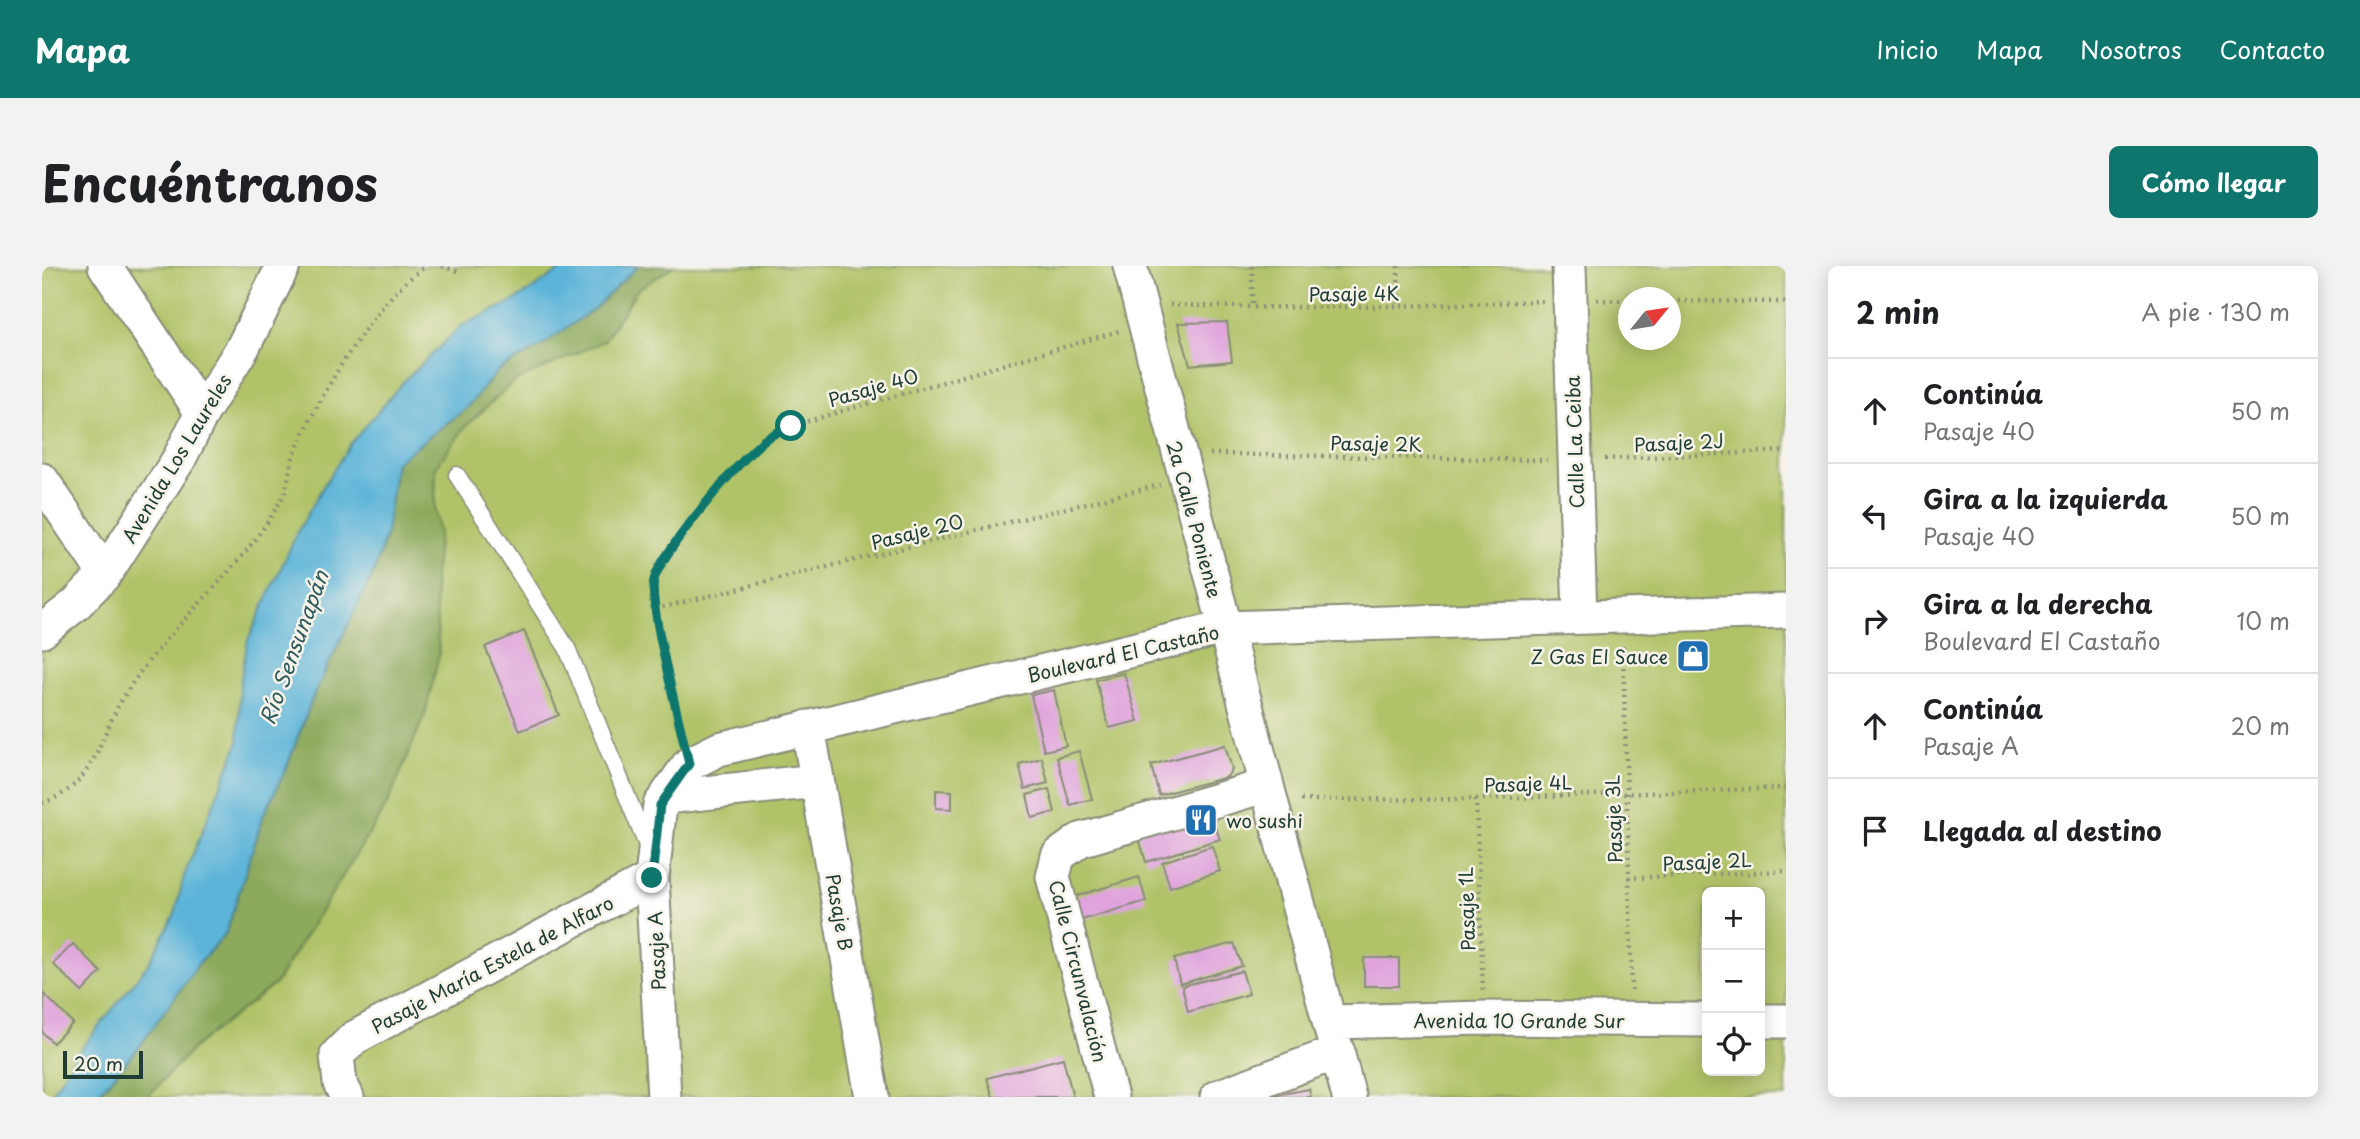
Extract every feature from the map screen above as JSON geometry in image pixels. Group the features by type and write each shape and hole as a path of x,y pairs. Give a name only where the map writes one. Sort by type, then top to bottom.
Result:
{"street":[{"path":"105,266 202,413"},
{"name":"2a Calle Poniente","path":"1130,266 1140,313 1349,1097"},
{"name":"Calle La Ceiba","path":"1569,266 1580,617"},
{"name":"Avenida Los Laureles","path":"42,631 75,605 105,574 179,459 202,413 243,347 280,267"},
{"path":"42,480 105,574"},
{"name":"Boulevard El Castaño","path":"663,801 689,764 719,749 1224,628 1786,611"},
{"name":"Pasaje B","path":"808,727 872,1097"},
{"path":"663,801 817,780"},
{"name":"Calle Circunvalación","path":"1111,1097 1053,877 1058,856 1080,840 1268,793"},
{"name":"Pasaje A","path":"663,801 653,869 664,1097"},
{"name":"Pasaje María Estela de Alfaro","path":"347,1097 340,1083 337,1055 354,1038 653,869"},
{"name":"Avenida 10 Grande Sur","path":"1335,1037 1484,1018 1702,1020"},
{"path":"1765,1021 1786,1021"},
{"path":"1217,1097 1335,1037"}],"lane":[{"path":"457,475 567,648 653,869"}],"path":[{"path":"42,803 62,796 97,758 120,704 161,645 255,538 283,498 292,457 310,418 382,308 407,278 426,266"},
{"path":"442,266 459,272"},
{"path":"1252,266 1252,308"},
{"path":"1398,266 1399,307"},
{"name":"Pasaje 4K","path":"1140,313 1570,300"},
{"path":"1681,301 1786,302"},
{"name":"Pasaje 4O","path":"689,764 656,609 653,581 666,556 747,456 768,438 791,426 1140,313"},
{"name":"Pasaje 2J","path":"1574,461 1786,451"},
{"name":"Pasaje 2K","path":"1181,466 1574,461"},
{"name":"Pasaje 2O","path":"656,609 1181,466"},
{"name":"Pasaje 3L","path":"1622,617 1633,1020"},
{"name":"Pasaje 4L","path":"1268,793 1476,799 1786,788"},
{"name":"Pasaje 1L","path":"1476,799 1484,1018"},
{"name":"Pasaje 2L","path":"1628,878 1786,871"}],"green space":[{"path":"42,266 1786,266 1786,1097 42,1097"},
{"path":"638,266 674,266 637,290 604,341 513,382 465,427 436,467 435,507 439,531 434,579 439,655 425,714 387,805 275,984 195,1046 147,1097 95,1097 136,1051 199,963 226,933 264,814 286,769 314,694 373,574 385,540 396,462 468,407 498,370 530,353 595,308"}],"water":[{"name":"Río Sensunapán","path":"567,266 638,266 595,308 537,349 498,370 468,407 396,462 386,534 373,574 314,694 286,769 264,814 226,933 199,963 136,1051 95,1097 49,1097 78,1053 149,963 175,914 184,876 238,744 240,683 248,640 297,533 324,485 351,443 403,382 461,326 514,301"}],"building":[{"path":"1227,322 1232,361 1190,365 1178,323"},
{"path":"524,631 559,715 520,731 485,647"},
{"path":"1124,673 1138,721 1109,728 1096,680"},
{"path":"1054,690 1066,746 1044,751 1031,695"},
{"path":"1225,745 1232,769 1227,777 1159,795 1151,765"},
{"path":"1079,751 1092,799 1070,805 1057,757"},
{"path":"1042,758 1048,783 1025,789 1019,764"},
{"path":"1049,789 1055,812 1032,818 1027,795"},
{"path":"936,790 952,791 952,809 936,808"},
{"path":"1210,812 1220,839 1146,862 1137,832"},
{"path":"1212,846 1220,871 1170,887 1162,862"},
{"path":"1139,877 1146,901 1075,922 1067,899"},
{"path":"1234,943 1242,966 1180,984 1174,959"},
{"path":"73,944 101,972 82,992 53,964"},
{"path":"1364,958 1399,958 1399,986 1364,986"},
{"path":"1242,971 1249,994 1188,1012 1182,986"},
{"path":"44,994 73,1023 53,1043 42,1032"},
{"path":"1063,1058 1073,1097 993,1097 987,1078"},
{"path":"1309,1089 1311,1097 1271,1097 1271,1096"}],"place":[{"name":"Z Gas El Sauce","path":"1693,656"},
{"name":"wo sushi","path":"1201,820"}],"route":[{"path":"652,878 660,805 689,764 656,609 653,581 666,556 747,456 768,438 791,426"}]}
